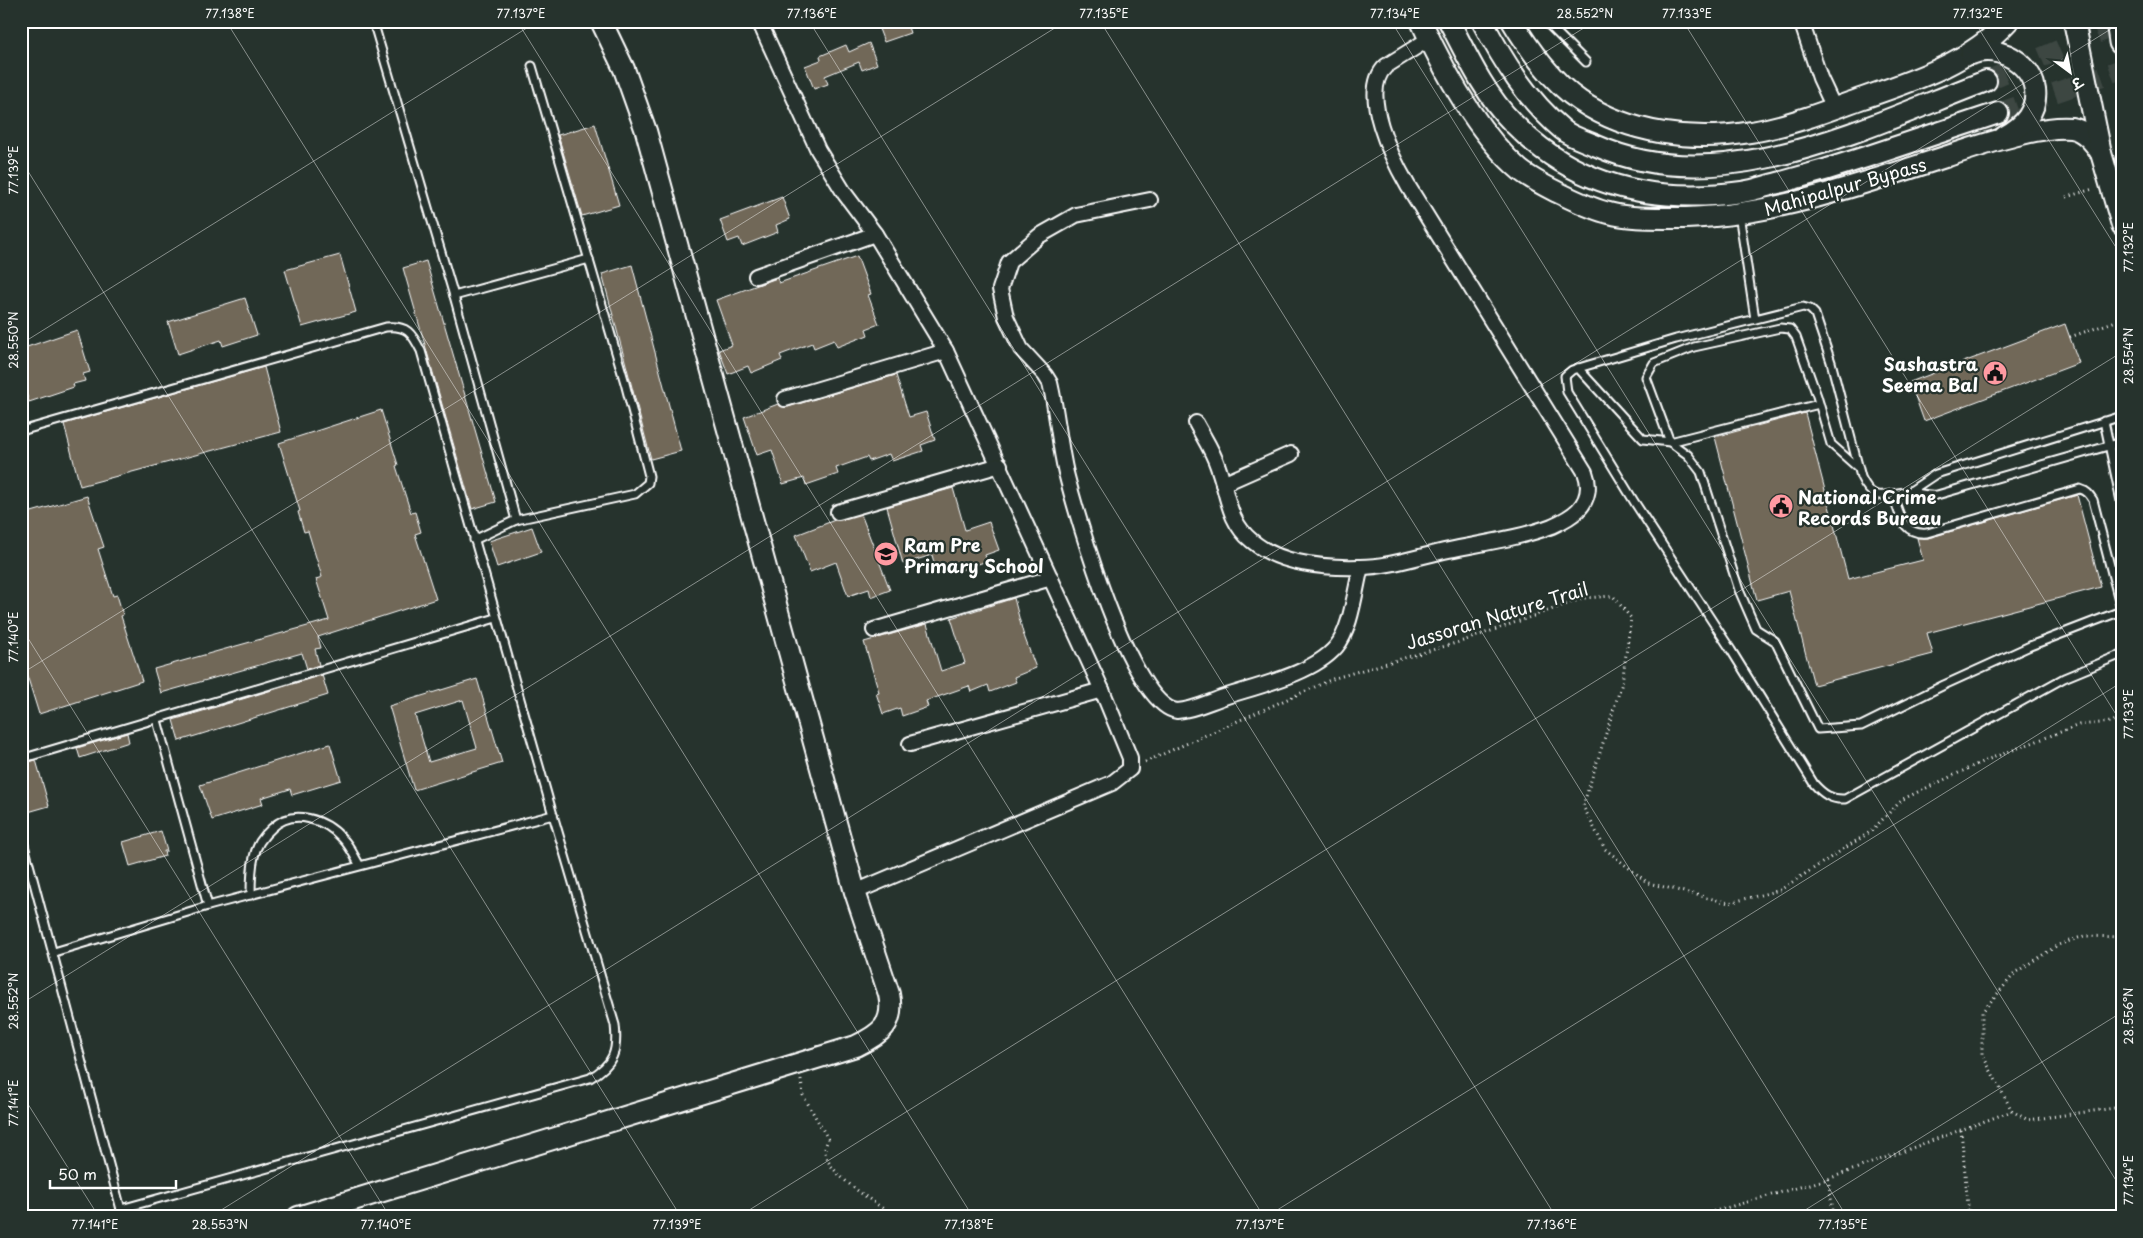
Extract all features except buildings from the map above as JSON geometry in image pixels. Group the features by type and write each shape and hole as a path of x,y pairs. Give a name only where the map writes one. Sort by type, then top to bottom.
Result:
{"highway":[{"path":"2119,21 2122,42"}],"street":[{"path":"298,1217 856,1046 874,1037 885,1028 890,1016 891,1004 889,994 855,892 646,131 624,69 601,21"},
{"path":"760,21 818,150 845,194 875,234 946,352 1000,465 1102,690 1127,746 1130,758 1130,769 1112,783 855,892"},
{"path":"1449,21 1478,77 1512,122 1545,153 1584,175 1620,188 1662,194 1699,195 1743,192 1832,169 1998,113"},
{"path":"1482,21 1501,57 1533,101 1564,131 1612,153 1659,164 1703,165 1736,162 1798,150 1862,130 1986,81"},
{"path":"1512,21 1519,34 1561,86 1600,113 1658,132 1701,136 1750,132 1781,125 1933,72 1984,43 2008,21"},
{"path":"1801,21 1820,78 1834,108"},
{"path":"2074,21 2101,153 2122,225"},
{"path":"1196,423 1210,448 1230,510 1238,528 1261,548 1272,554 1308,564 1361,567 1387,564 1536,531 1568,518 1585,501 1588,480 1585,472 1408,186 1385,143 1378,115 1376,79 1386,66 1425,30"},
{"name":"Mahipalpur Bypass","path":"1425,30 1442,65 1466,104 1500,151 1521,171 1546,186 1576,202 1610,214 1650,218 1696,219 1739,214 1829,194 1998,140"},
{"path":"1962,57 1984,51 2004,53 2016,59 2029,75 2034,94 2029,116 2022,125 1998,140"},
{"path":"1998,140 2061,128 2074,128 2093,140 2101,153"},
{"path":"1150,200 1076,215 1054,227 1015,256 1005,271 1000,289 1006,318 1021,349 1050,383 1066,471 1075,505 1114,623 1135,669 1160,704 1170,711 1183,711 1297,671 1324,657 1342,639 1361,567"},
{"path":"756,276 875,234"},
{"path":"785,399 946,352"},
{"path":"1223,484 1291,454"},
{"path":"838,512 1000,465"},
{"path":"874,630 1051,578"},
{"path":"910,744 1102,690"}],"lane":[{"path":"373,21 454,296 516,520"},
{"path":"1545,21 1586,62"},
{"path":"474,540 516,520 635,494 648,483 649,476 625,383 532,66"},
{"path":"1739,214 1755,319"},
{"path":"454,296 589,259"},
{"path":"2122,442 1937,495 1928,496 1910,492 1877,496 1871,493 1863,482 1831,362 1814,314 1810,309 1803,307 1676,339 1578,368 1564,376 1567,392 1635,503 1731,650 1814,784 1828,797 1837,800 1845,799 2064,678 2122,654"},
{"path":"21,431 386,327 398,326 410,333 421,351 552,815 615,1025 616,1051 600,1072 590,1078 121,1209"},
{"path":"1858,468 1831,444 1796,337 1790,329 1780,328 1694,348 1654,363 1646,377 1670,442 1688,455 1700,472 1739,590 1756,629 1775,641 1818,728 1861,726 1944,685 2030,646 2122,612 2093,500 2088,492 2080,489 1927,534 1917,534 1906,526 1893,495"},
{"path":"1578,368 1643,439 1670,442 1819,404"},
{"path":"1910,492 1936,474 2122,416"},
{"path":"2104,422 2122,506"},
{"path":"21,759 496,618"},
{"path":"157,720 208,906"},
{"path":"54,952 208,906 359,864 552,815"},
{"path":"252,895 254,856 259,843 278,822 294,816 310,818 325,824 342,838 359,864"},
{"path":"21,834 54,952 123,1217"}],"path":[{"path":"2066,197 2110,184"},
{"path":"2070,337 2122,319"},
{"name":"Jassoran Nature Trail","path":"1130,769 1335,678 1463,641 1584,598 1613,596 1631,618 1629,636 1622,683 1583,806 1605,849 1648,883 1729,904 1780,890 1870,832 1903,799 1984,761 2079,725 2122,721"},
{"path":"2122,937 2084,936 2058,945 2016,972 1982,1012 1982,1054 2012,1111 2028,1120 2122,1107"},
{"path":"797,1063 803,1095 828,1139 825,1152 830,1165 847,1182 885,1210 887,1217"},
{"path":"1694,1217 1828,1179 2012,1111"},
{"path":"1961,1130 1969,1217"},
{"path":"1828,1179 1834,1217"}],"tunnel":[{"path":"1986,81 2122,23"},
{"path":"1998,113 2122,69"}],"place":[{"name":"Sashastra Seema Bal","path":"1995,373"},
{"name":"National Crime Records Bureau","path":"1781,506"},
{"name":"Ram Pre Primary School","path":"886,554"}]}
